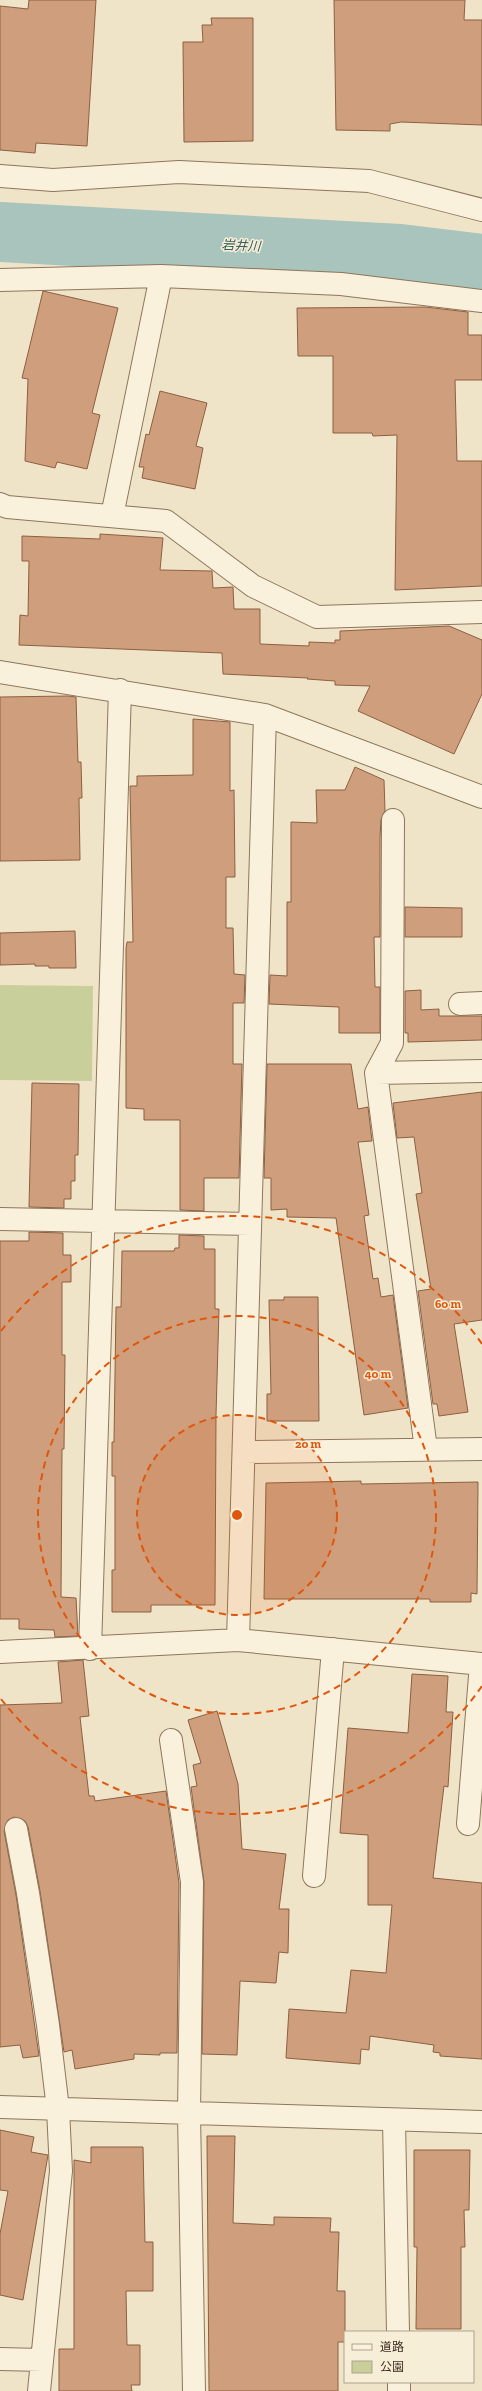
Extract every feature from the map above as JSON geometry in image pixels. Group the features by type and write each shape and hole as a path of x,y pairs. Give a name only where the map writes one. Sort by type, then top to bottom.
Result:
{"street":[{"path":"0,176 53,180 179,172 368,181 482,210"},
{"path":"112,516 161,276"},
{"path":"0,280 161,276 341,284 482,302"},
{"path":"0,504 7,507 166,521 253,586 317,617 482,612"},
{"path":"0,672 120,690 265,715 482,797"},
{"path":"90,1648 120,690"},
{"path":"238,1640 245,1452 265,715"},
{"path":"393,820 392,1043 376,1073 426,1449"},
{"path":"460,1004 482,1003"},
{"path":"376,1073 482,1071"},
{"path":"0,1219 250,1224"},
{"path":"245,1452 482,1449"},
{"path":"0,1652 238,1640 481,1664 468,1824"},
{"path":"314,1876 333,1649"},
{"path":"171,1740 192,1882 189,2114 194,2391"},
{"path":"16,1829 31,1916 58,2109 62,2172 39,2391"},
{"path":"0,2107 482,2122"},
{"path":"394,2120 398,2331"},
{"path":"0,2359 42,2360"}],"green space":[{"path":"0,985 93,986 92,1081 0,1080"}],"building":[{"path":"29,0 96,0 87,146 36,143 35,153 0,150 0,6 28,9"},
{"path":"334,0 465,0 464,20 482,20 482,125 401,122 390,124 390,131 336,130"},
{"path":"211,18 253,18 253,141 184,142 183,42 203,42 202,25 212,25"},
{"path":"43,291 118,308 92,413 100,415 87,469 57,462 55,468 25,461 28,379 22,378"},
{"path":"425,307 468,312 468,335 482,335 482,380 455,380 457,461 482,461 482,586 395,590 397,435 373,436 372,433 333,433 333,356 298,356 297,308"},
{"path":"160,391 207,403 196,446 203,448 195,489 142,478 144,467 139,467 146,434 149,435"},
{"path":"100,534 163,538 160,570 212,571 213,588 233,587 234,609 260,609 260,644 309,646 309,642 335,643 335,640 340,640 340,631 449,626 482,640 482,694 454,754 358,711 370,686 335,685 335,681 307,679 308,678 223,674 222,653 19,645 20,615 28,616 29,561 22,561 22,536 100,539"},
{"path":"0,697 76,697 78,762 81,762 82,798 79,798 80,860 0,861"},
{"path":"193,719 230,722 230,791 234,790 235,877 226,877 226,928 233,928 234,974 245,975 244,1003 233,1003 233,1064 242,1064 239,1178 204,1178 204,1211 180,1210 180,1120 144,1120 144,1109 126,1108 126,948 127,942 133,942 130,786 137,786 137,776 193,775"},
{"path":"355,767 384,780 385,811 381,820 380,837 380,937 374,937 375,987 380,987 380,1033 339,1033 339,1007 269,1004 270,975 287,976 287,902 291,902 291,822 317,823 316,790 345,790"},
{"path":"405,907 462,908 462,937 405,937"},
{"path":"75,931 76,968 49,968 49,966 35,966 35,964 0,965 0,933"},
{"path":"421,990 421,1010 439,1009 439,1016 482,1016 482,1040 408,1042 408,1033 405,1033 405,991"},
{"path":"267,1064 351,1064 358,1109 368,1107 372,1141 358,1142 369,1215 364,1216 373,1279 378,1278 381,1297 393,1295 408,1408 364,1415 336,1218 287,1217 287,1209 271,1210 271,1178 264,1178"},
{"path":"32,1083 79,1084 78,1155 75,1155 75,1181 71,1181 71,1199 64,1199 64,1208 29,1207"},
{"path":"482,1092 482,1320 454,1324 468,1412 439,1416 437,1404 433,1404 418,1291 431,1289 416,1194 422,1193 414,1137 397,1138 393,1103"},
{"path":"29,1232 63,1233 63,1255 71,1255 71,1282 62,1282 62,1355 65,1355 64,1449 62,1449 61,1597 76,1598 78,1636 55,1637 54,1630 19,1629 19,1619 0,1619 0,1241 29,1241"},
{"path":"179,1235 204,1236 204,1249 215,1249 215,1309 219,1309 216,1415 215,1605 151,1605 151,1612 112,1612 112,1570 115,1570 115,1476 112,1476 112,1442 114,1442 116,1307 121,1307 122,1251 174,1251 175,1248 179,1248"},
{"path":"284,1297 318,1297 319,1421 267,1421 267,1394 271,1394 269,1300 284,1300"},
{"path":"361,1481 361,1484 478,1482 477,1594 471,1593 471,1602 430,1602 430,1599 264,1599 266,1483"},
{"path":"83,1660 89,1716 80,1717 89,1796 94,1796 95,1801 166,1791 179,1883 177,2053 160,2053 160,2055 134,2054 134,2059 75,2069 72,2050 64,2052 40,1891 28,1827 25,1821 14,1817 8,1820 4,1831 16,1895 39,2056 23,2058 20,2045 0,2047 0,1705 62,1703 58,1662"},
{"path":"412,1674 448,1676 446,1712 453,1712 448,1787 444,1786 433,1878 482,1883 482,2059 440,2056 440,2053 433,2052 434,2045 370,2036 369,2050 361,2049 360,2064 286,2058 289,2009 346,2013 351,1970 386,1973 392,1905 368,1905 368,1835 340,1833 348,1728 408,1733"},
{"path":"217,1711 238,1784 242,1849 286,1854 279,1909 289,1909 288,1953 279,1952 276,1983 240,1981 237,2055 202,2054 204,1882 191,1787 197,1786 193,1765 201,1763 188,1720"},
{"path":"0,2130 34,2137 31,2152 48,2155 23,2300 0,2295 0,2234 8,2191 0,2190"},
{"path":"207,2136 235,2136 233,2223 274,2225 274,2217 331,2218 330,2232 339,2232 337,2291 345,2291 344,2342 338,2342 338,2391 209,2391"},
{"path":"91,2147 143,2147 145,2242 153,2242 153,2291 126,2291 127,2345 140,2345 140,2385 131,2385 132,2391 59,2391 59,2349 74,2349 74,2160 91,2163"},
{"path":"414,2150 470,2150 469,2210 464,2210 465,2247 461,2247 461,2329 416,2329 417,2247 414,2247"}],"waterway":[{"name":"岩井川","path":"0,232 400,254 482,264"}]}
